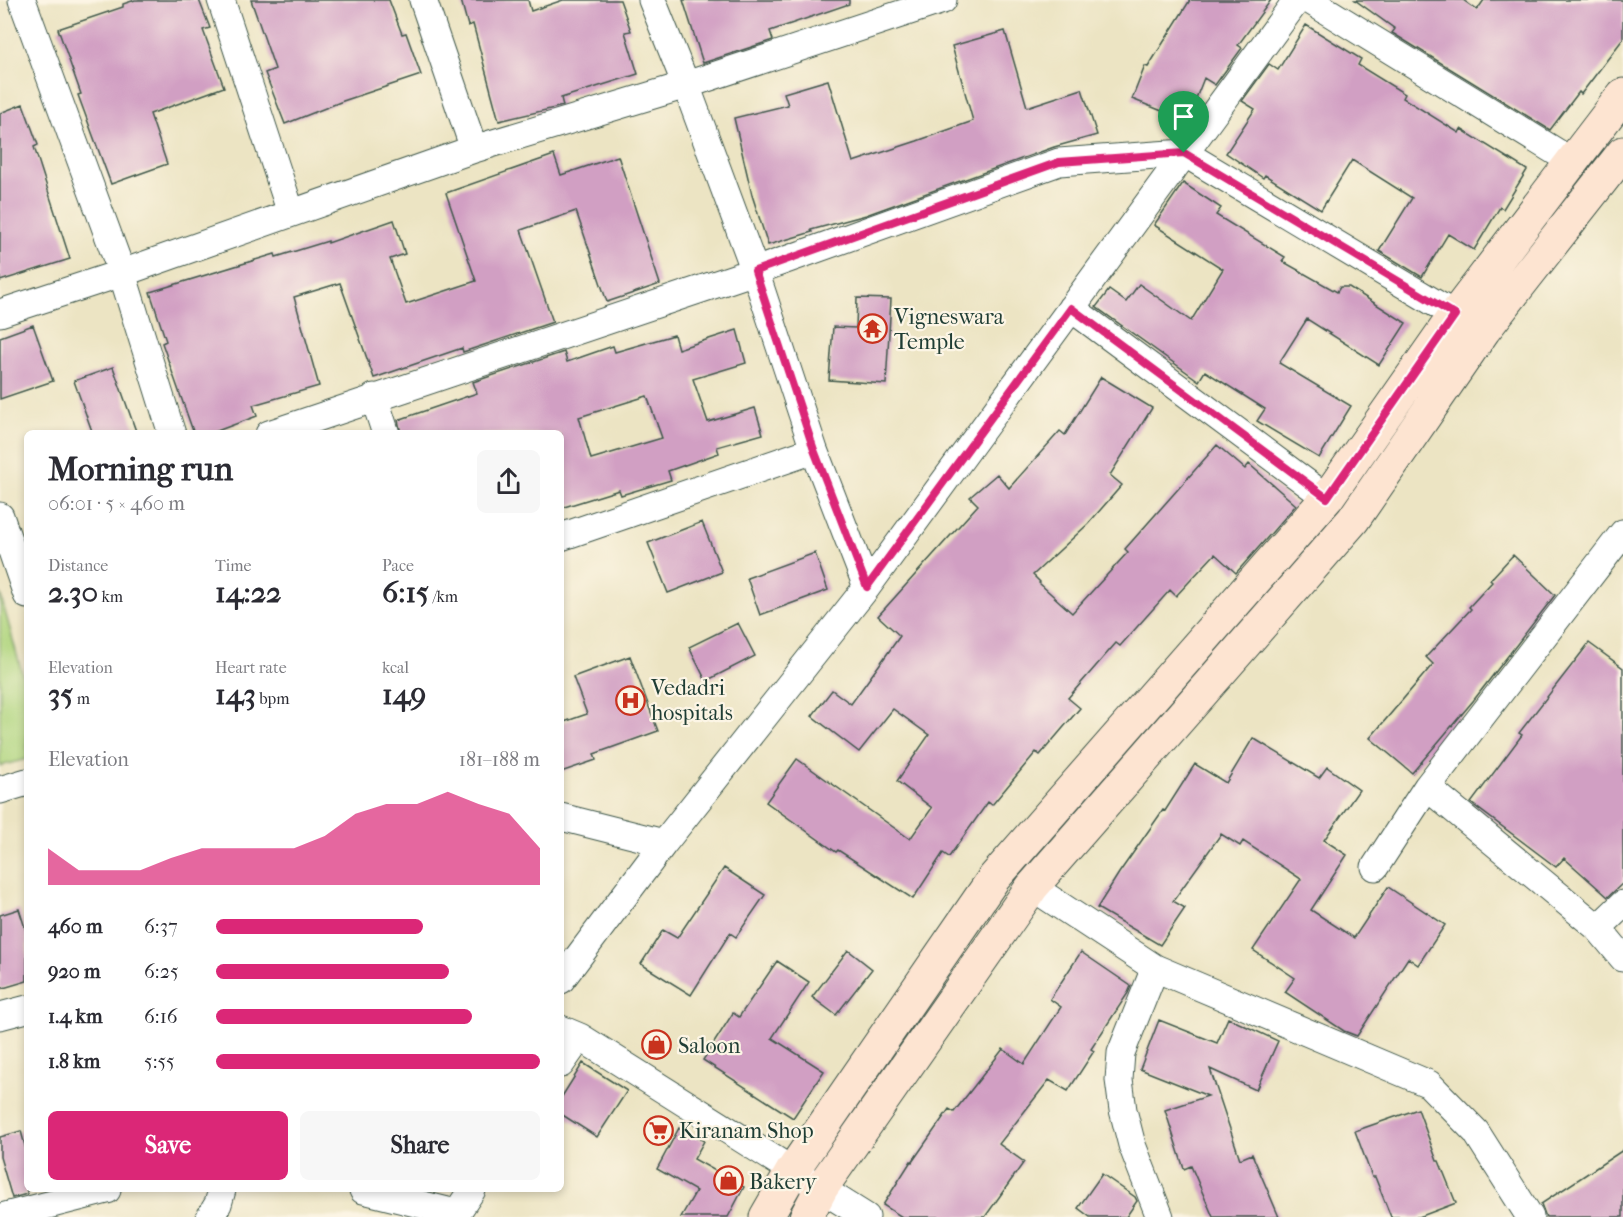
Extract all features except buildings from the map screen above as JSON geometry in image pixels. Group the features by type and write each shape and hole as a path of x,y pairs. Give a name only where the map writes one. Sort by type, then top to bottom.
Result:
{"street":[{"path":"22,0 122,273 171,430"},
{"path":"221,0 291,213"},
{"path":"423,0 474,149"},
{"path":"652,0 755,271 814,450 867,587"},
{"path":"0,313 122,273 474,149 686,85 872,12 943,0"},
{"path":"564,976 664,843 867,587 1297,0"},
{"path":"1309,0 1571,161"},
{"path":"766,1217 793,1170 994,878 1327,498 1455,315 1622,97"},
{"path":"280,430 755,271 1059,162 1184,153 1455,315"},
{"path":"806,1217 822,1187 1032,887 1353,520 1484,330 1623,153"},
{"path":"1071,308 1327,498"},
{"path":"374,397 385,430"},
{"path":"564,536 814,450"},
{"path":"0,518 24,587"},
{"path":"1376,867 1427,787 1623,532"},
{"path":"0,790 24,783"},
{"path":"1427,787 1598,928 1623,958"},
{"path":"564,819 664,843"},
{"path":"1032,887 1155,968 1430,1084 1476,1132 1530,1217"},
{"path":"1598,928 1623,904"},
{"path":"1155,968 1121,1053 1119,1080 1123,1110 1132,1145 1160,1217"},
{"path":"0,1017 24,1010"},
{"path":"564,1055 571,1033 822,1187 866,1217"},
{"path":"1,1217 98,1192"},
{"path":"210,1217 218,1204 221,1192"},
{"path":"370,1192 455,1215 471,1192"}],"green space":[{"path":"0,593 24,680 24,760 0,766"}],"place":[{"name":"Vigneswara Temple","path":"873,329"},
{"name":"Vedadri hospitals","path":"630,700"},
{"name":"Saloon","path":"657,1045"},
{"name":"Kiranam Shop","path":"658,1130"},
{"name":"Bakery","path":"728,1181"}],"route":[{"path":"1184,153 1455,315 1327,498 1071,308 867,587 814,450 755,271 1059,162 1184,153"}]}
